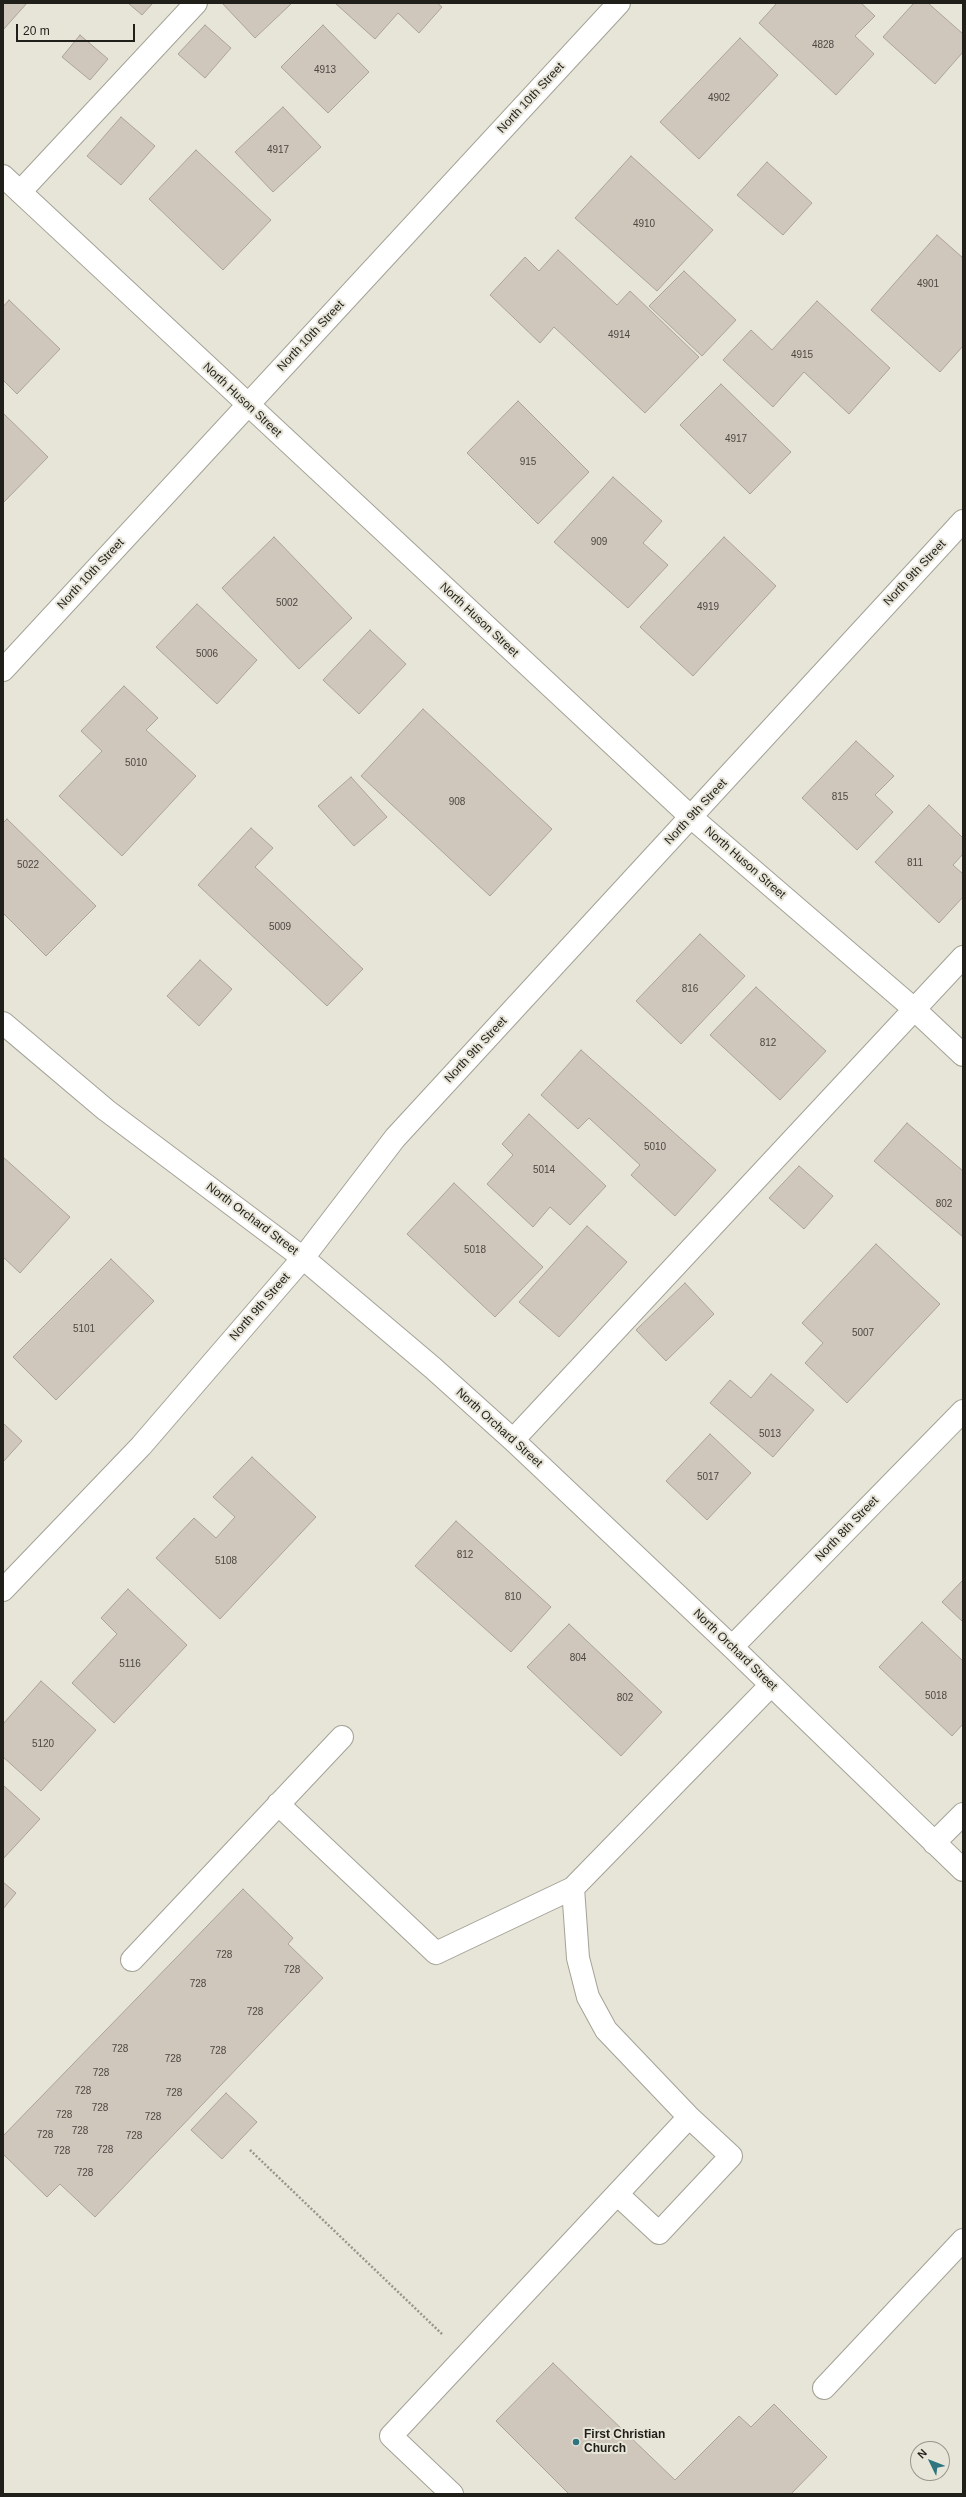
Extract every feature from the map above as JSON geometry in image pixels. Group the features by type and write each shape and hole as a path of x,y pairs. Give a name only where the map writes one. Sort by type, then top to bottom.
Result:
{"street":[{"path":"20,192 196,3"},
{"name":"North 10th Street","path":"3,670 619,3"},
{"name":"North Huson Street","path":"3,176 247,405 691,817 914,1009 963,1055"},
{"name":"North 9th Street","path":"3,1590 141,1446 303,1258 394,1138 963,521"},
{"path":"513,1440 963,956"},
{"name":"North Orchard Street","path":"3,1023 106,1110 303,1258 513,1440 732,1646 963,1870"},
{"name":"North 8th Street","path":"732,1646 963,1411"},
{"path":"278,1804 436,1953 573,1888 771,1685"},
{"path":"132,1960 342,1737"},
{"path":"934,1843 963,1814"},
{"path":"573,1888 578,1958 588,1997 606,2030 689,2117 731,2156 659,2233 617,2194"},
{"path":"452,2494 391,2436 689,2117"},
{"path":"824,2388 963,2240"}],"path":[{"path":"250,2150 466,2356"}],"building":[{"path":"3,3 27,3 3,30"},
{"path":"128,3 153,3 142,15"},
{"path":"222,3 292,3 255,38"},
{"path":"335,3 437,3 442,7 419,33 398,13 375,39"},
{"path":"777,3 861,3 875,16 855,36 874,54 836,95 759,23"},
{"path":"914,3 928,3 963,34 963,52 935,84 883,37"},
{"path":"205,25 231,48 205,78 178,54"},
{"path":"323,25 369,72 328,113 281,67"},
{"path":"80,35 108,59 90,80 62,57"},
{"path":"740,38 778,75 699,159 660,122"},
{"path":"283,107 321,147 273,192 235,152"},
{"path":"121,117 155,146 121,185 87,156"},
{"path":"196,150 271,220 223,270 149,199"},
{"path":"631,156 713,230 657,291 575,218"},
{"path":"767,162 812,203 783,235 737,195"},
{"path":"937,235 963,258 963,346 940,372 871,310"},
{"path":"558,250 617,305 630,291 699,357 645,413 554,327 540,343 490,295 525,257 539,271"},
{"path":"684,271 736,320 702,356 649,306"},
{"path":"9,300 60,349 17,394 3,380 3,307"},
{"path":"817,301 890,368 849,414 804,372 773,407 723,360 751,330 772,350"},
{"path":"721,384 791,452 750,494 680,425"},
{"path":"518,401 589,472 538,524 467,453"},
{"path":"3,413 48,457 3,503"},
{"path":"613,477 662,521 643,543 668,565 628,608 554,542"},
{"path":"274,537 352,618 299,669 222,588"},
{"path":"724,537 776,586 693,676 640,627"},
{"path":"197,604 257,660 217,704 156,647"},
{"path":"370,630 406,664 359,714 323,680"},
{"path":"124,686 158,718 146,730 196,776 122,856 59,796 102,751 81,731"},
{"path":"423,709 552,829 490,896 361,776"},
{"path":"856,741 894,776 875,795 893,812 857,850 802,798"},
{"path":"351,777 387,817 354,846 318,806"},
{"path":"929,805 963,838 963,854 953,865 963,874 963,897 939,923 875,862"},
{"path":"7,819 96,906 46,956 3,913 3,823"},
{"path":"251,828 273,848 255,867 363,969 327,1006 198,885"},
{"path":"700,934 745,976 681,1044 636,1001"},
{"path":"200,960 232,989 199,1026 167,996"},
{"path":"756,987 826,1051 780,1100 710,1035"},
{"path":"581,1050 716,1170 675,1216 631,1175 640,1165 589,1118 578,1129 541,1095"},
{"path":"529,1114 606,1186 570,1225 550,1207 533,1227 487,1184 513,1155 502,1144"},
{"path":"907,1123 963,1171 963,1237 874,1161"},
{"path":"3,1157 70,1217 20,1273 3,1257"},
{"path":"799,1166 833,1196 804,1229 769,1198"},
{"path":"454,1183 543,1267 495,1317 407,1234"},
{"path":"587,1226 627,1262 559,1337 519,1302"},
{"path":"876,1244 940,1304 847,1403 805,1363 823,1343 802,1323"},
{"path":"111,1259 154,1301 56,1400 13,1357"},
{"path":"685,1283 714,1314 666,1361 636,1330"},
{"path":"771,1374 814,1410 773,1457 710,1403 730,1380 751,1398"},
{"path":"3,1423 22,1441 3,1462"},
{"path":"710,1434 751,1473 707,1520 666,1481"},
{"path":"252,1457 316,1517 220,1619 156,1558 194,1518 216,1538 235,1517 213,1497"},
{"path":"456,1521 551,1607 511,1652 415,1566"},
{"path":"963,1580 963,1622 942,1602"},
{"path":"128,1589 187,1645 114,1723 72,1683 117,1634 101,1618"},
{"path":"922,1622 963,1661 963,1724 952,1736 879,1667"},
{"path":"569,1624 662,1712 621,1756 527,1667"},
{"path":"41,1681 96,1730 41,1791 3,1757 3,1724"},
{"path":"3,1785 40,1819 3,1859"},
{"path":"3,1882 16,1893 3,1909"},
{"path":"243,1889 293,1938 288,1944 323,1978 95,2217 60,2184 47,2197 3,2154 3,2136"},
{"path":"226,2093 257,2122 222,2159 191,2130"},
{"name":"First Christian Church","path":"553,2363 675,2480 739,2416 751,2427 774,2404 827,2457 791,2494 569,2494 496,2421"}],"place":[{"name":"First Christian Church","path":"576,2442"}]}
